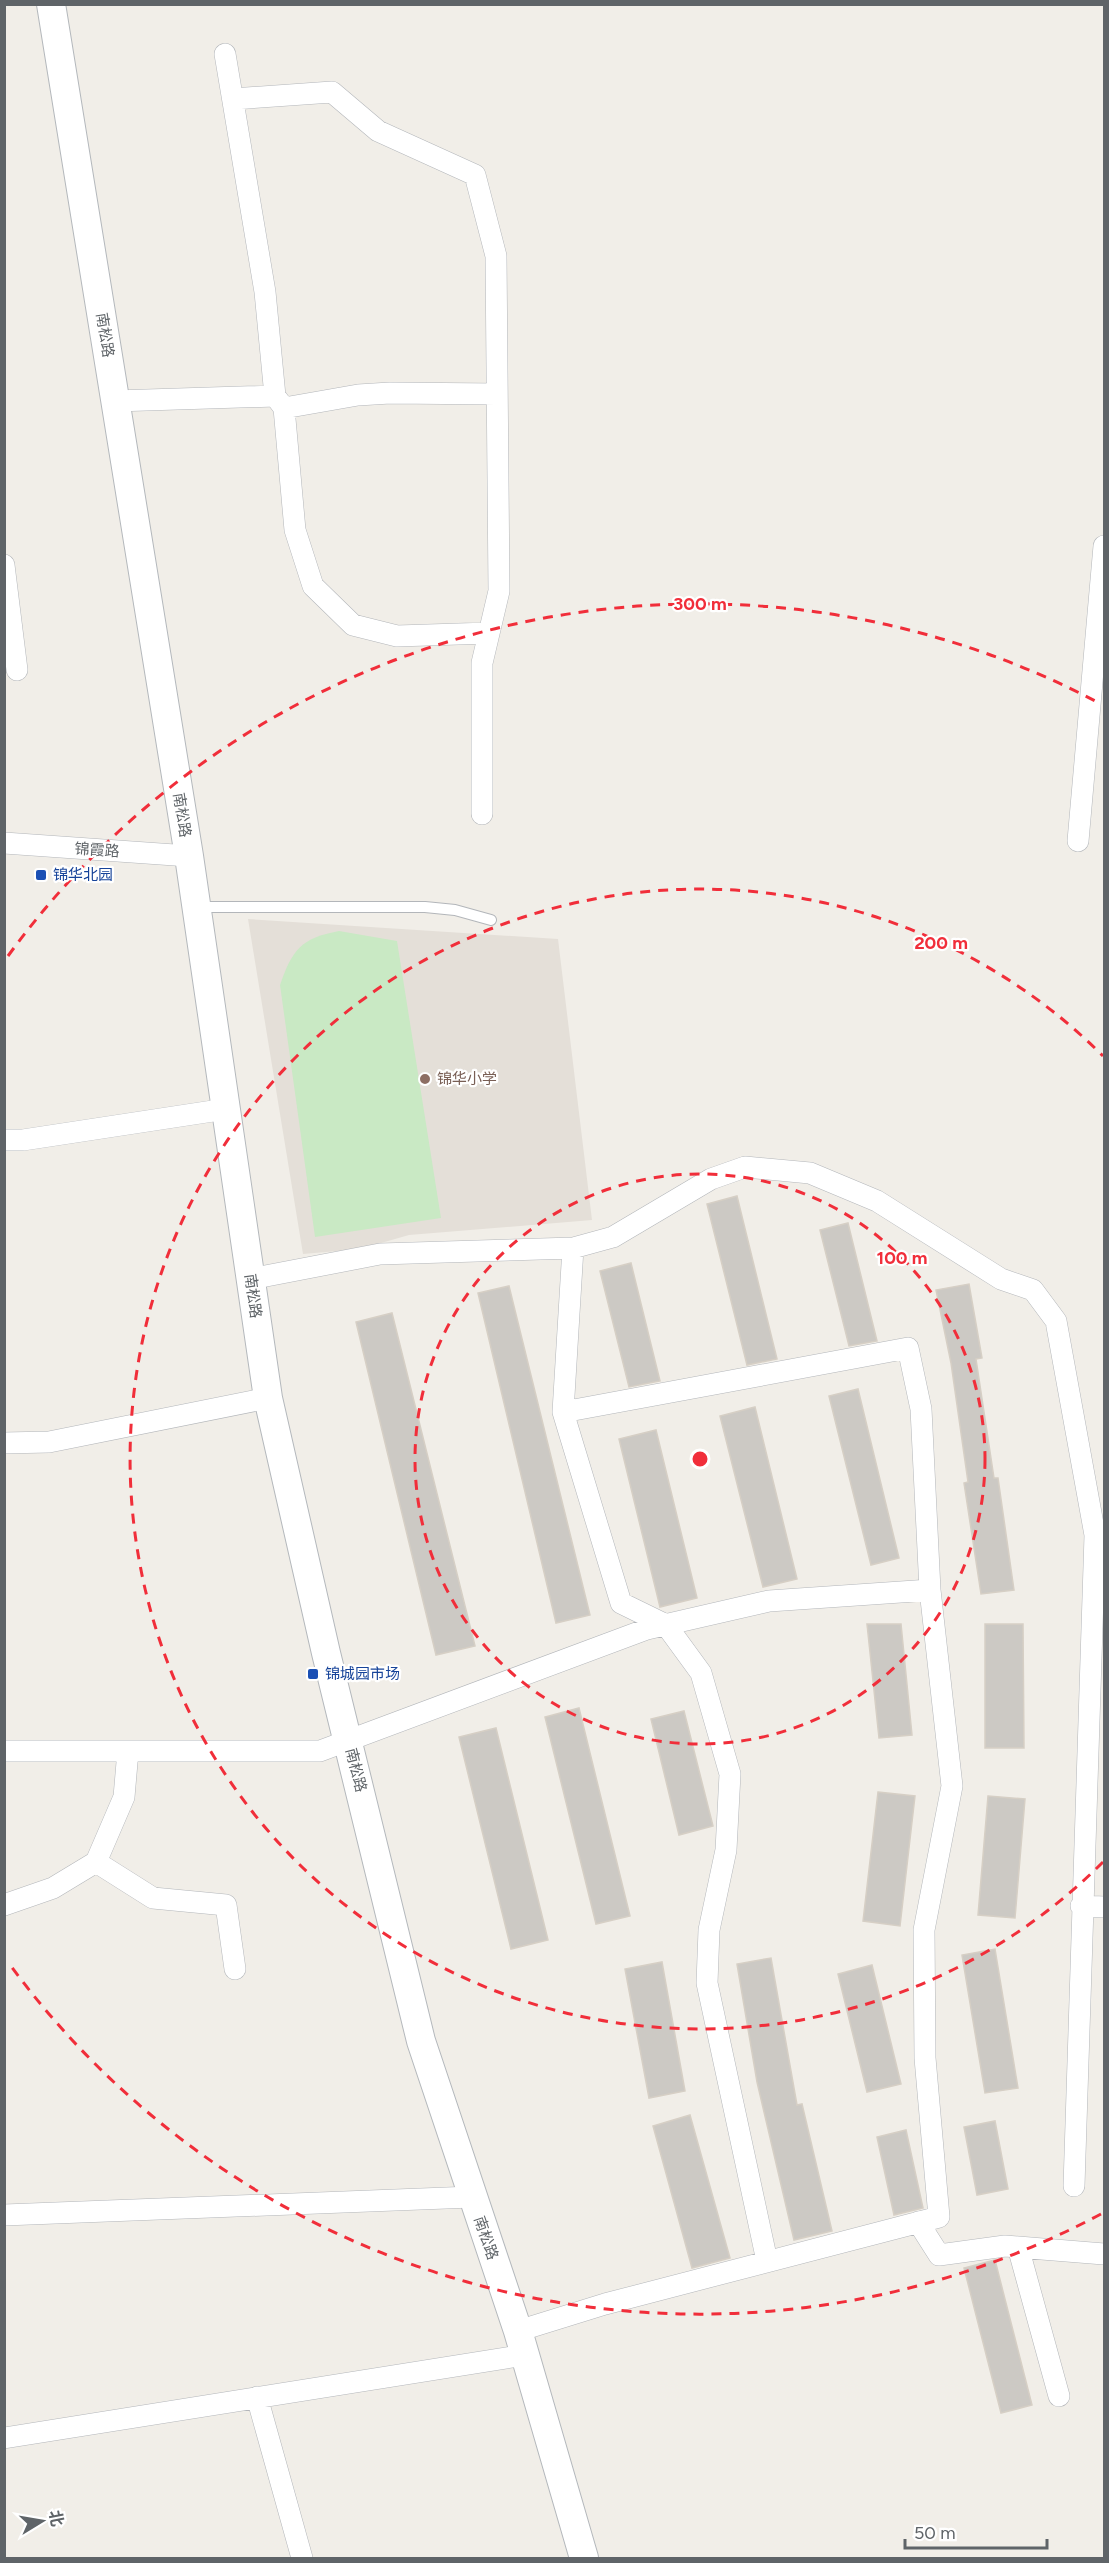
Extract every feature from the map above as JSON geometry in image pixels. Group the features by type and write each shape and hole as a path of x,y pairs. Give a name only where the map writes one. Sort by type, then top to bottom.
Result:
{"street":[{"name":"南松路","path":"51,4 189,856 268,1398 326,1653 421,2041 521,2343 584,2559"},
{"path":"225,54 265,292 295,530 313,586 353,625 397,636 489,633"},
{"path":"233,99 332,92 378,131 475,175 496,256 499,591 482,663 482,814"},
{"path":"115,401 280,402 390,393 497,394"},
{"path":"1078,841 1104,546"},
{"path":"4,565 17,670"},
{"name":"锦霞路","path":"4,843 189,856"},
{"path":"4,1140 23,1140 226,1109"},
{"path":"250,1279 380,1254 573,1248 613,1237 711,1179 745,1167 810,1173 877,1201 1001,1279 1033,1290 1056,1321 1100,1534 1081,1906 1074,2186"},
{"path":"573,1248 563,1412 621,1603 666,1625 700,1673 730,1774 726,1850 710,1930 707,1983 767,2261"},
{"path":"4,2438 257,2397 521,2343 605,2304 939,2217 925,2058 924,1930 952,1786 930,1590 921,1409 908,1348 563,1412"},
{"path":"4,1443 49,1442 268,1398"},
{"path":"4,1751 320,1751 648,1629 769,1601 930,1590"},
{"path":"4,1905 53,1888 96,1862 124,1797 128,1750"},
{"path":"96,1862 153,1899 226,1905 235,1969"},
{"path":"1081,1906 1104,1907"},
{"path":"4,2215 472,2197"},
{"path":"918,2222 939,2255 1005,2246 1104,2254"},
{"path":"1018,2247 1059,2396"},
{"path":"257,2397 302,2559"}],"lane":[{"path":"196,907 425,907 454,910 491,920"}],"shaded area":[{"name":"锦华小学","path":"248,919 558,939 592,1220 409,1235 360,1249 303,1254"}],"green space":[{"path":"339,931 397,941 441,1218 315,1237 280,985 289,963 300,948 315,937"}],"building":[{"path":"737,1196 777,1359 747,1365 707,1204"},
{"path":"848,1223 877,1341 849,1346 820,1230"},
{"path":"631,1263 660,1381 629,1387 600,1271"},
{"path":"969,1284 982,1358 976,1359 994,1478 998,1478 1014,1590 981,1594 964,1483 968,1482 951,1363 936,1290"},
{"path":"509,1286 590,1615 556,1623 478,1293"},
{"path":"392,1313 475,1646 436,1655 356,1322"},
{"path":"858,1389 899,1558 871,1565 829,1396"},
{"path":"755,1407 797,1579 763,1587 720,1416"},
{"path":"656,1430 697,1598 660,1607 619,1439"},
{"path":"867,1624 901,1624 912,1735 879,1738"},
{"path":"985,1624 1023,1624 1024,1748 985,1748"},
{"path":"579,1708 630,1916 596,1924 545,1717"},
{"path":"684,1711 713,1826 679,1835 651,1719"},
{"path":"496,1728 548,1940 511,1949 459,1737"},
{"path":"878,1792 915,1796 900,1926 863,1921"},
{"path":"988,1796 1025,1799 1015,1918 978,1915"},
{"path":"995,1949 1018,2088 985,2093 962,1955"},
{"path":"771,1958 797,2105 802,2104 832,2231 794,2240 757,2082 737,1964"},
{"path":"662,1962 685,2091 649,2098 625,1969"},
{"path":"872,1965 901,2084 867,2092 838,1974"},
{"path":"690,2115 730,2258 692,2268 653,2126"},
{"path":"995,2121 1008,2189 977,2195 964,2127"},
{"path":"906,2130 923,2208 894,2215 877,2137"},
{"path":"995,2260 1032,2405 1001,2413 964,2268"}],"place":[{"name":"锦华北园","path":"41,875"},
{"name":"锦华小学","path":"425,1079"},
{"name":"锦城园市场","path":"313,1674"}]}
